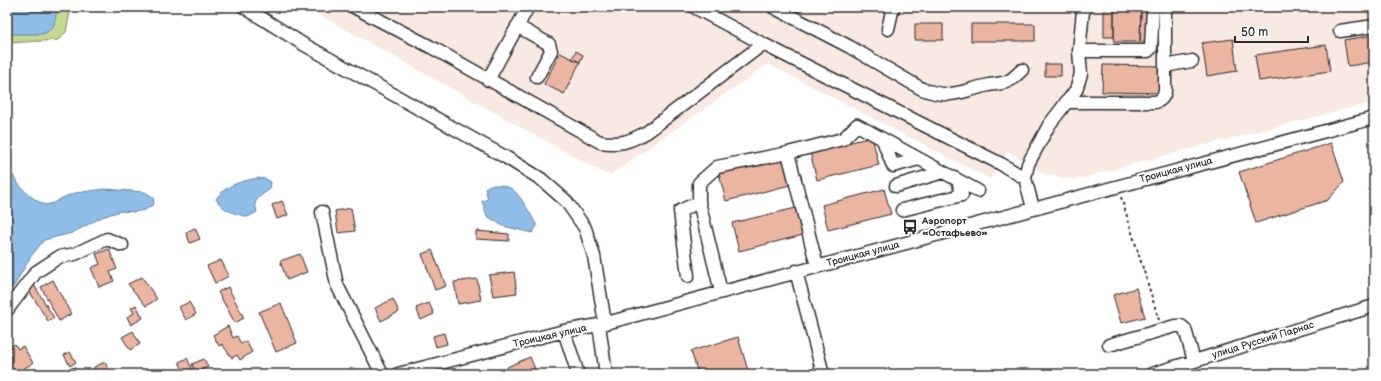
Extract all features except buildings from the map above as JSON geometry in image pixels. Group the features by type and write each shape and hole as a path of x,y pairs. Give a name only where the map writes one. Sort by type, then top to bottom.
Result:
{"street":[{"path":"244,7 304,44 507,158 541,179 566,202 585,228 594,256 606,374"},
{"path":"354,7 600,142 615,144 633,140 647,132 763,44"},
{"path":"488,80 528,7"},
{"path":"694,7 763,44 1001,164 1025,178"},
{"path":"773,7 850,46 922,89 933,93 944,95 958,94 1009,81 1022,70"},
{"path":"888,29 893,7"},
{"path":"1033,208 1025,178 1028,164 1049,125 1076,90 1081,74 1079,51 1083,11 1087,7"},
{"path":"1079,51 1148,51 1150,48 1153,7"},
{"path":"1066,102 1160,101 1164,97 1165,91 1165,7"},
{"path":"518,26 549,44 551,47 551,51 537,77"},
{"path":"1340,31 1374,26"},
{"path":"1165,66 1192,61"},
{"name":"Троицкая улица","path":"398,374 564,331 602,324 1374,118"},
{"path":"721,292 700,202 699,183 717,167 788,153 842,139 857,126 978,191"},
{"path":"883,140 893,166 919,159"},
{"path":"788,153 817,266"},
{"path":"896,186 943,172"},
{"path":"902,210 962,195 958,180"},
{"path":"688,276 680,211 700,202"},
{"path":"322,212 337,285 382,374"},
{"path":"7,310 36,272 59,257 76,254 107,239 122,245"},
{"path":"796,271 823,374"},
{"name":"улица Русский Парнас","path":"1152,374 1374,306"},
{"path":"1109,345 1178,325 1183,327 1185,330 1194,361"},
{"path":"564,331 578,374"}],"path":[{"path":"1121,197 1162,330"}],"shaded area":[{"path":"305,7 1374,7 1374,102 1075,180 1044,174 1008,151 990,179 768,64 610,175 603,173"}],"green space":[{"path":"7,7 71,7 66,32 58,40 7,43"}],"water":[{"path":"7,7 58,7 53,28 43,34 7,34"},
{"path":"7,161 13,175 21,187 32,197 45,205 54,203 75,193 104,189 145,192 153,197 154,204 145,210 134,212 120,211 102,217 72,233 44,240 31,256 14,286 7,290"},
{"path":"257,178 266,179 271,182 270,189 259,197 255,203 257,212 248,217 226,209 216,199 229,187 239,182"},
{"path":"490,185 507,187 515,191 526,206 537,226 532,233 503,226 487,216 482,201 488,199 485,188"}],"place":[{"name":"Аэропорт «Остафьево»","path":"910,227"}]}
